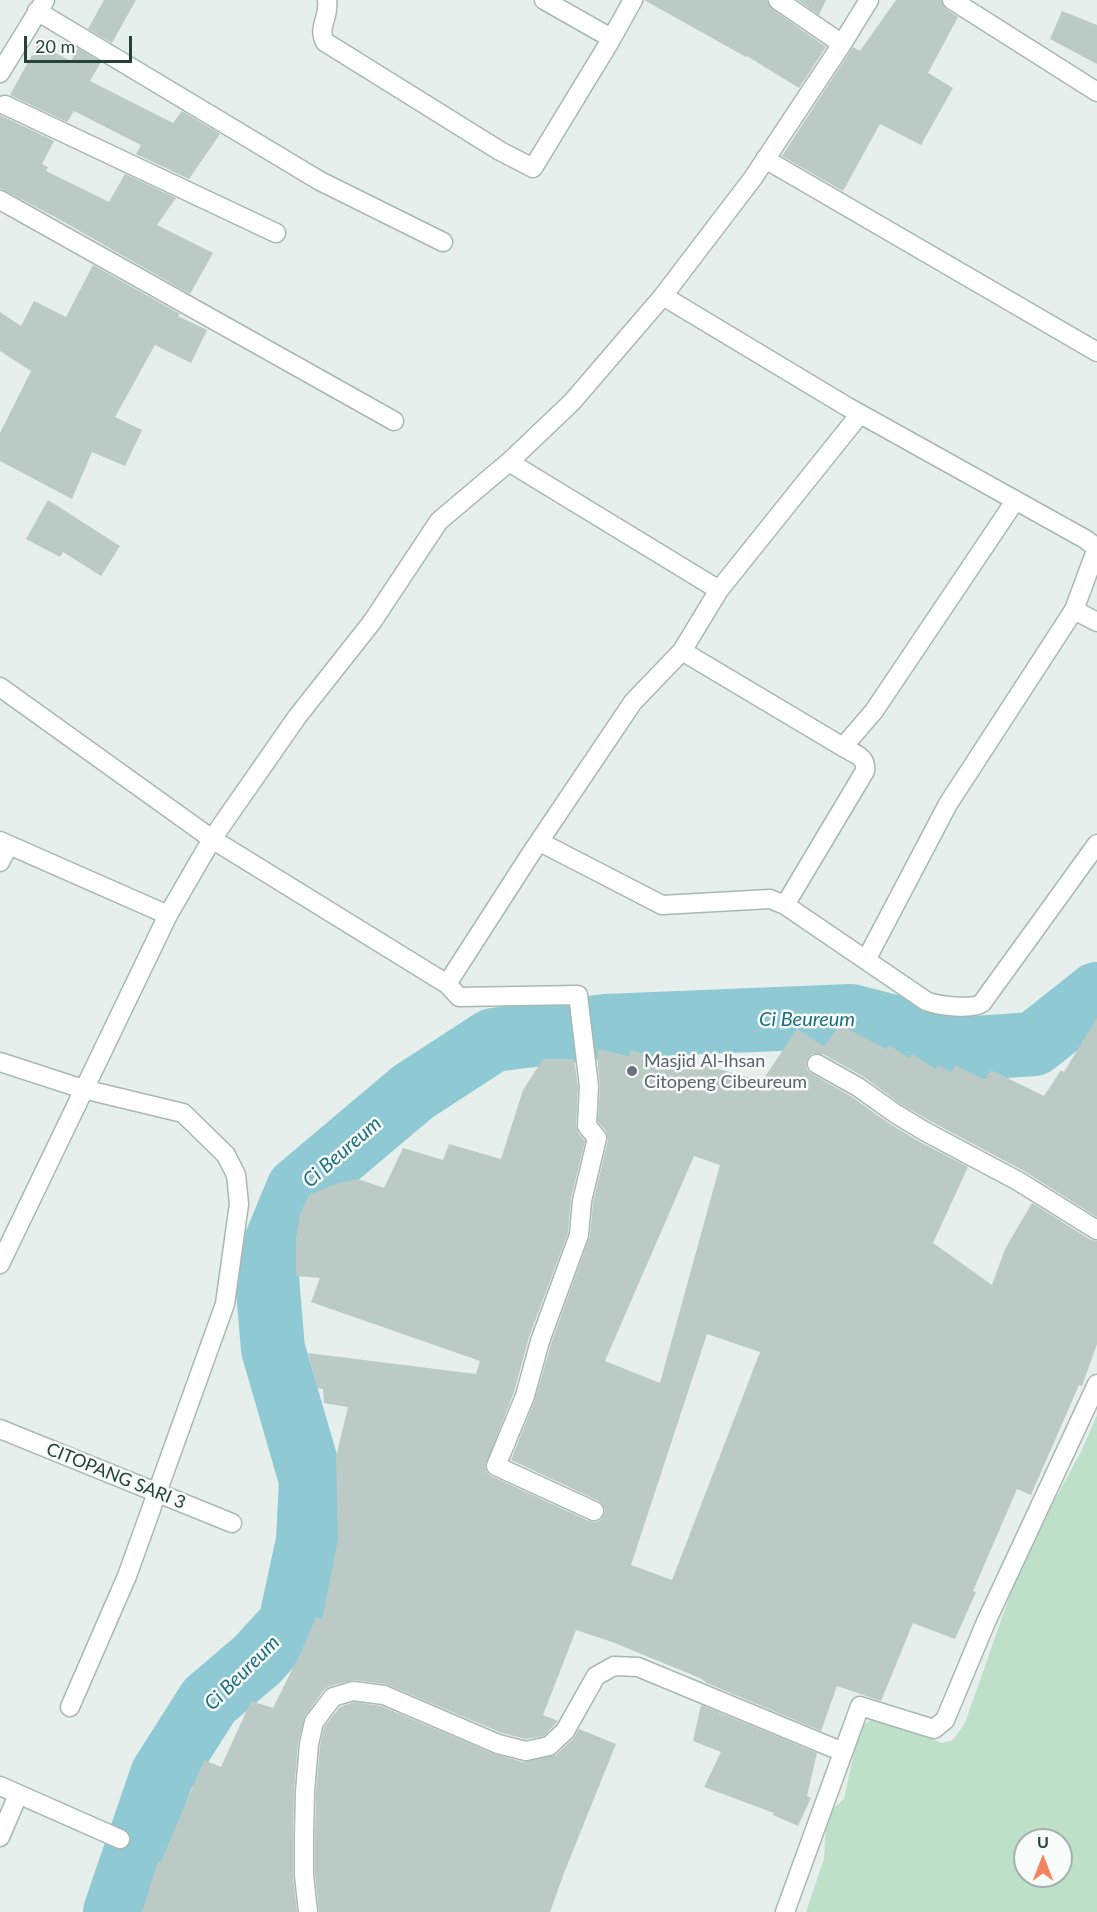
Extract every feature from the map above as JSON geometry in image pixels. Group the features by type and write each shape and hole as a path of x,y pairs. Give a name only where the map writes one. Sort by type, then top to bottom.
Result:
{"street":[{"path":"327,0 327,16 321,30 325,42 532,168 633,0"},
{"path":"544,0 611,38"},
{"path":"778,0 842,44"},
{"path":"0,1264 168,915 212,839 297,717 372,622 439,521 509,462 572,402 663,296 765,159 869,0"},
{"path":"952,0 1097,92"},
{"path":"0,73 41,6 320,182 443,242"},
{"path":"2,107 276,233"},
{"path":"765,159 1097,352"},
{"path":"0,200 394,421"},
{"path":"663,296 860,414 1085,539 1097,548 1074,609 948,804 866,960"},
{"path":"447,984 633,702 682,651 719,590 860,414"},
{"path":"509,462 719,590"},
{"path":"843,747 874,711 1015,501"},
{"path":"1074,609 1097,622"},
{"path":"682,651 864,759 866,763 865,771 785,905"},
{"path":"0,687 212,839 447,984 459,997 578,995 589,1086 586,1126 597,1138 582,1202 579,1235 540,1341 525,1396 496,1466 594,1511"},
{"path":"540,842 662,905 770,899 785,905 932,1004 978,1006 1097,844"},
{"path":"0,862 4,843 168,915"},
{"path":"0,1062 83,1089 183,1113 226,1155 236,1175 239,1204 225,1304 127,1576 70,1707"},
{"path":"817,1064 926,1132 1018,1181 1097,1230"},
{"path":"785,1912 860,1706 934,1729 945,1720 986,1622 1097,1384"},
{"name":"CITOPANG SARI 3","path":"0,1430 232,1523"},
{"path":"308,1912 304,1875 304,1837 309,1744 314,1722 333,1697 353,1691 384,1695 498,1744 526,1751 549,1746 565,1731 596,1676 614,1666 638,1667 843,1752"},
{"path":"0,1786 120,1839"},
{"path":"0,1837 18,1795"}],"green space":[{"path":"1097,1415 1097,1912 806,1912 824,1859 827,1814 844,1799 859,1729 870,1720 895,1725 942,1743 953,1740 965,1723 1024,1555 1081,1452"}],"building":[{"path":"104,0 136,0 112,43 88,29"},
{"path":"644,0 767,0 772,9 826,47 799,88 747,56"},
{"path":"798,0 826,0 819,15"},
{"path":"896,0 941,0 946,9 958,17 928,73 953,88 921,145 880,124 843,191 782,156 853,47 860,51"},
{"path":"1062,11 1097,25 1097,64 1050,39"},
{"path":"38,44 71,61 78,48 101,62 90,81 173,123 182,111 220,134 189,179 136,154 141,145 74,111 67,122 10,95"},
{"path":"0,115 54,141 42,164 48,167 46,171 109,202 125,174 176,198 157,225 213,253 190,294 0,188"},
{"path":"93,265 180,314 178,316 207,330 191,363 155,345 115,417 142,430 125,466 92,452 72,499 0,461 0,433 31,371 0,351 0,312 21,326 34,301 66,317"},
{"path":"48,500 120,546 101,576 63,552 60,557 26,539"},
{"path":"1097,1018 1097,1217 1024,1171 902,1105 864,1077 823,1054 812,1054 806,1064 812,1074 852,1097 890,1124 968,1167 933,1243 992,1285 1005,1249 1032,1203 1091,1240 1097,1241 1097,1344 1082,1386 1079,1385 1031,1495 1017,1489 955,1639 913,1623 881,1701 837,1686 821,1731 700,1678 612,1642 576,1630 543,1715 558,1721 544,1736 526,1739 502,1733 386,1684 354,1680 330,1686 324,1690 305,1716 298,1743 293,1837 293,1876 297,1912 142,1912 158,1861 161,1862 204,1760 221,1767 251,1701 273,1708 316,1617 322,1619 338,1539 336,1457 348,1407 324,1403 323,1389 317,1388 308,1353 476,1374 480,1361 311,1302 320,1278 296,1276 296,1239 300,1214 309,1195 338,1183 358,1179 384,1188 403,1148 443,1160 449,1144 501,1159 523,1090 543,1059 574,1059 578,1086 576,1125 578,1133 585,1141 571,1198 568,1233 529,1337 514,1392 485,1467 491,1476 589,1521 596,1522 601,1520 605,1509 599,1501 511,1460 535,1400 551,1344 590,1236 593,1203 608,1140 606,1131 598,1122 600,1086 598,1049 629,1056 631,1050 699,1070 701,1064 762,1081 797,1029 824,1046 840,1025 886,1049 889,1045 909,1058 912,1054 936,1069 938,1065 951,1072 955,1065 985,1080 991,1070 1044,1096 1061,1070 1064,1072","holes":["694,1156 720,1165 660,1383 605,1361","707,1334 760,1352 672,1580 631,1565"]},
{"path":"354,1702 381,1706 494,1754 523,1762 556,1755 573,1739 579,1729 616,1744 550,1912 319,1912 315,1874 315,1837 320,1746 324,1727 340,1707"},
{"path":"701,1705 817,1753 807,1796 811,1798 798,1826 773,1815 774,1813 704,1787 721,1752 693,1741"}],"waterway":[{"name":"Ci Beureum","path":"115,1912 162,1775 209,1701 257,1660 290,1624 308,1541 311,1480 273,1349 266,1266 298,1189 413,1092 493,1040 606,1026 851,1016 975,1048 1034,1044 1097,994"}],"place":[{"name":"Masjid Al-Ihsan Citopeng Cibeureum","path":"632,1071"}]}
